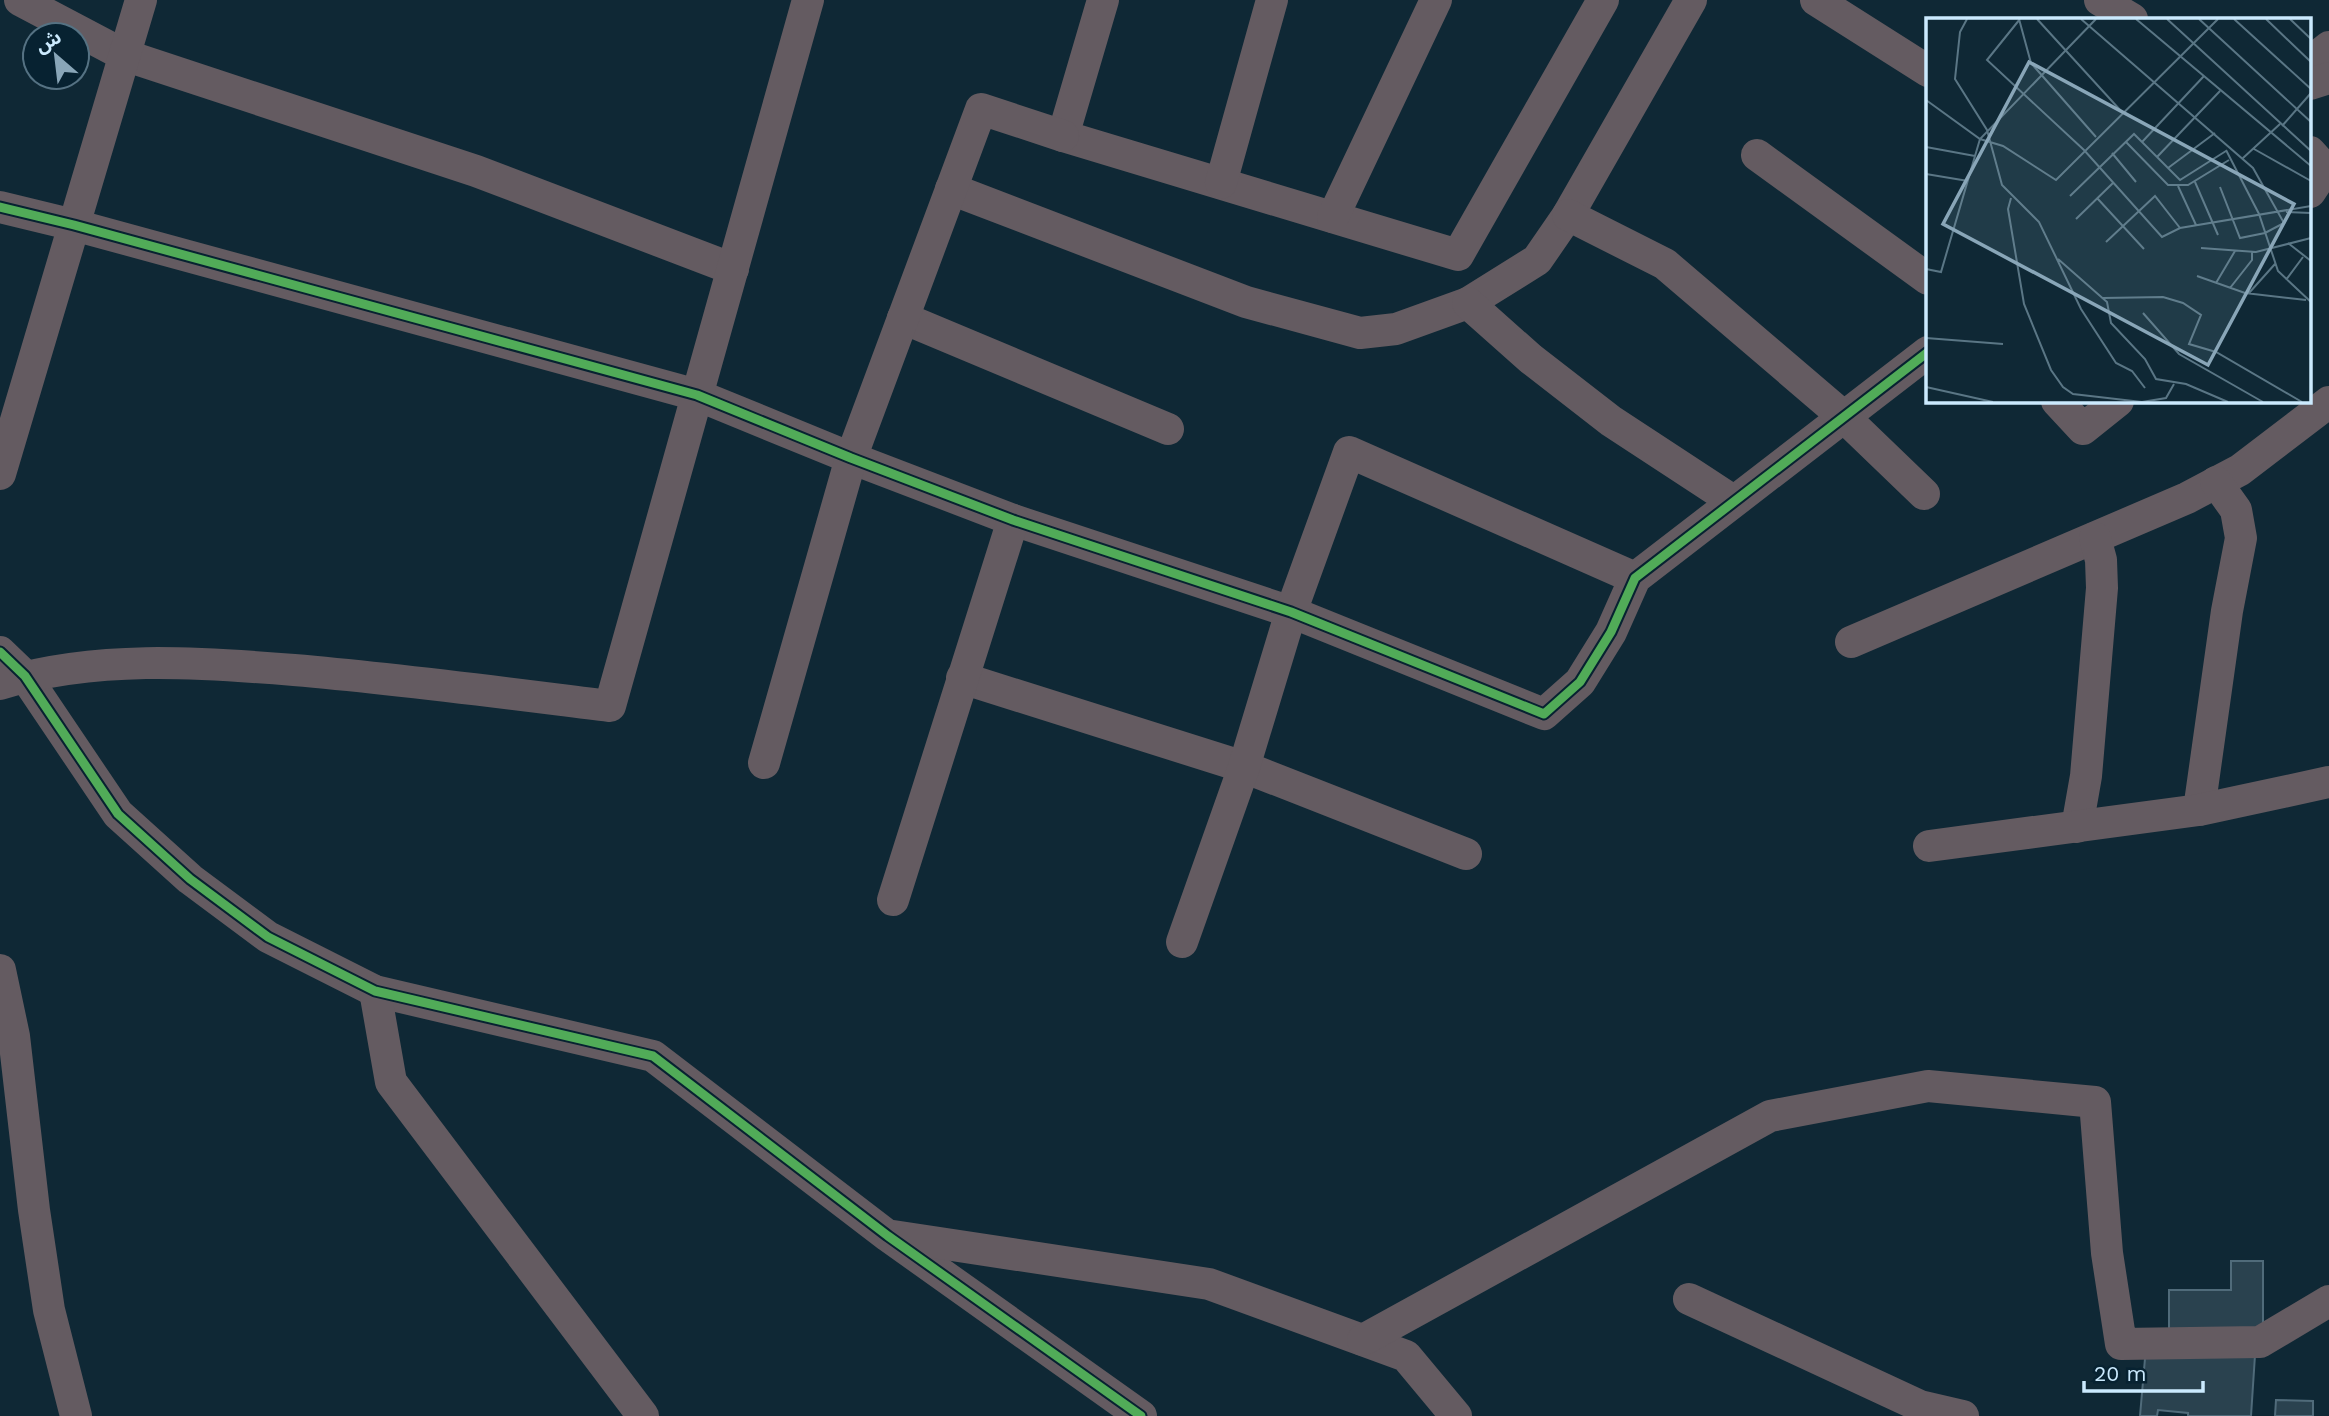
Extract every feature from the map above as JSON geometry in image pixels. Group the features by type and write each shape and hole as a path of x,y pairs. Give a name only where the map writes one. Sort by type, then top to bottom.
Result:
{"street":[{"path":"20,0 124,55 475,171 733,268"},
{"path":"0,474 141,0"},
{"path":"13,680 128,662 223,664 348,675 610,706 808,0"},
{"path":"1063,135 1103,0"},
{"path":"1221,183 1272,0"},
{"path":"1333,218 1436,0"},
{"path":"764,763 850,458 981,109 1458,255 1603,0"},
{"path":"951,189 1246,302 1360,333 1396,329 1468,303 1537,260 1568,215 1691,0"},
{"path":"1816,0 1926,70"},
{"path":"2100,0 2130,18"},
{"path":"2312,60 2329,47"},
{"path":"2312,83 2329,78"},
{"path":"2312,154 2325,169 2312,189"},
{"path":"1757,155 1926,278"},
{"path":"0,207 697,395 850,458 1013,520 1291,612 1544,714 1580,682 1611,632 1635,579 1926,354"},
{"path":"1568,215 1665,264 1843,417 1924,494"},
{"path":"1468,303 1531,359 1611,421 1733,502"},
{"path":"903,318 1168,429"},
{"path":"1851,642 2187,498 2240,470 2329,401 2312,383"},
{"path":"2058,402 2083,429 2117,402"},
{"path":"1182,942 1244,767 1291,612 1349,452 1635,579"},
{"path":"2199,810 2227,611 2241,538 2236,510 2216,482"},
{"path":"892,900 1013,520"},
{"path":"2077,827 2086,776 2102,589 2101,560 2095,538"},
{"path":"0,652 13,680 118,814 190,879 268,937 375,992 653,1056 888,1236 1141,1416"},
{"path":"962,678 1244,767 1465,854"},
{"path":"1928,846 2199,810 2329,782"},
{"path":"0,970 7,1038 49,1310 76,1416"},
{"path":"375,992 391,1082 643,1416"},
{"path":"1363,1340 1770,1116 1928,1086 2095,1102 2107,1253 2121,1344 2260,1342 2329,1301"},
{"path":"888,1236 1209,1284 1406,1356 1456,1416"},
{"path":"1689,1299 1920,1406 1964,1416"}],"building":[{"path":"2231,1261 2263,1261 2263,1336 2169,1335 2169,1290 2231,1290"},
{"path":"2146,1347 2255,1355 2251,1416 2188,1416 2188,1413 2158,1410 2157,1416 2140,1416"},
{"path":"2276,1400 2313,1401 2313,1416 2275,1416"}],"cycle path":[{"path":"0,207 697,395 1013,520 1291,612 1544,714 1580,682 1611,632 1635,578 1926,354"},
{"path":"0,652 25,676 118,814 190,879 268,937 375,991 653,1056 888,1236 1141,1416"}]}
